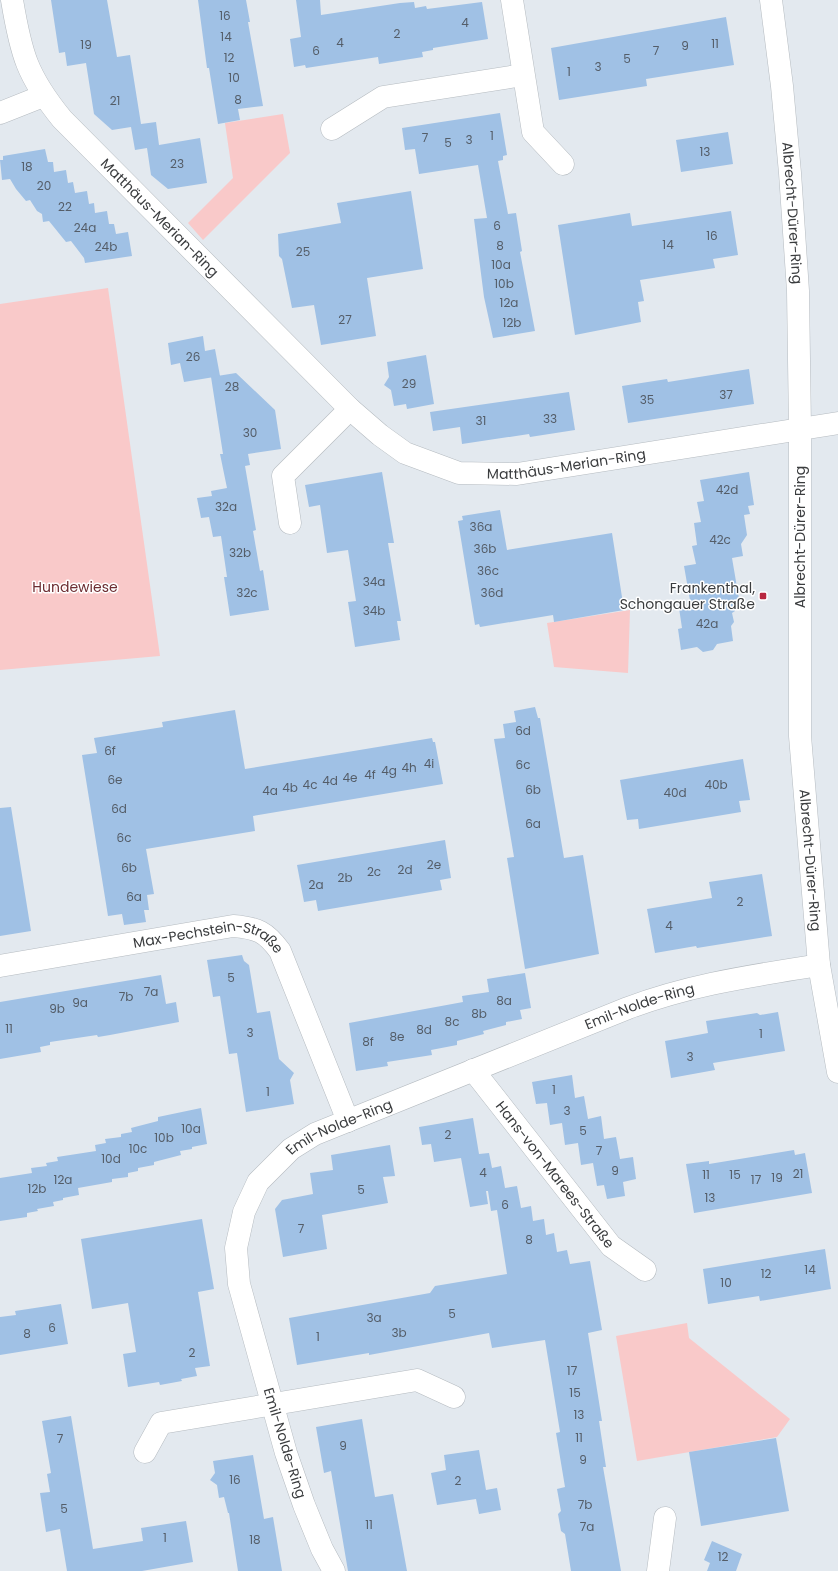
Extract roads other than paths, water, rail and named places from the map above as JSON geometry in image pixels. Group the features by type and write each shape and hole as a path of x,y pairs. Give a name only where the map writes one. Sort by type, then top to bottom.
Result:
{"street":[{"name":"Matthäus-Merian-Ring","path":"12,0 20,45 30,73 43,96 62,119 350,409 380,435 405,453 459,473 517,474 838,423"},
{"path":"512,0 533,132 563,164"},
{"name":"Albrecht-Dürer-Ring","path":"771,0 782,86 790,173 798,291 800,429 800,736 819,965 830,1037 838,1072"},
{"path":"332,129 383,97 523,75"},
{"path":"0,113 43,96"},
{"path":"290,523 283,476 350,409"},
{"name":"Max-Pechstein-Straße","path":"0,966 234,926 252,927 269,936 280,951 348,1121"},
{"name":"Emil-Nolde-Ring","path":"334,1571 322,1549 304,1505 286,1453 274,1405 239,1284 236,1248 244,1212 258,1182 291,1149 315,1134 628,1008 674,992 712,983 819,965"},
{"name":"Hans-von-Marees-Straße","path":"473,1070 611,1246 645,1270"},
{"path":"145,1452 161,1423 417,1380 454,1397"},
{"path":"658,1571 665,1518"}],"place":[{"name":"Frankenthal, Schongauer Straße","path":"763,596"}],"park label":[{"name":"Hundewiese","path":"75,587"}]}
